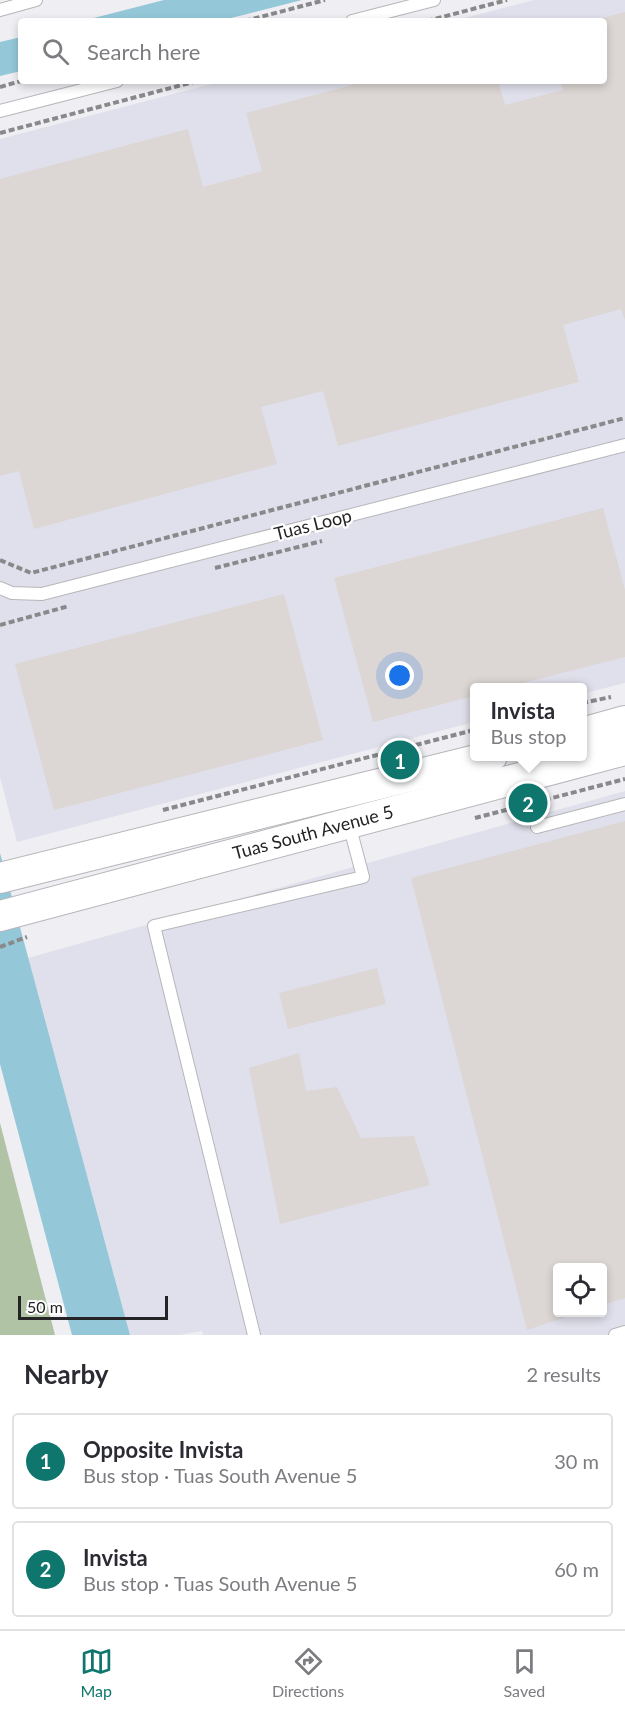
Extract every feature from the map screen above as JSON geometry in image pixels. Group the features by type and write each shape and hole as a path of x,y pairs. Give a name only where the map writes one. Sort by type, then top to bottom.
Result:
{"street":[{"path":"587,729 620,709"},
{"name":"Tuas South Avenue 5","path":"587,760 625,750"},
{"name":"Tuas South Avenue 5","path":"0,878 472,761"},
{"name":"Tuas South Avenue 5","path":"0,916 584,761"}],"lane":[{"path":"0,10 36,0"},
{"path":"364,18 434,0"},
{"path":"0,111 105,84"},
{"name":"Tuas Loop","path":"0,588 12,593 42,594 625,445"},
{"path":"537,827 625,804"},
{"path":"254,1335 154,926 363,877 348,824"},
{"path":"615,1335 625,1332"}],"path":[{"path":"256,18 325,0"},
{"path":"438,18 507,0"},
{"path":"0,87 18,82"},
{"path":"0,133 185,84"},
{"path":"0,560 32,573 625,418"},
{"path":"587,704 620,709"},
{"path":"160,811 470,731"}],"shaded area":[{"path":"534,0 625,0 625,683 587,693 587,683 470,683 470,723 17,842 0,777 0,139 211,84 607,84 607,18 465,18"},
{"path":"625,791 625,1335 203,1335 202,1331 179,1335 130,1335 28,958"}],"green space":[{"path":"0,1123 55,1335 0,1335"}],"water":[{"path":"164,0 302,0 231,18 94,18"},
{"path":"18,38 18,72 0,76 0,42"},
{"path":"0,853 130,1335 72,1335 0,1064"}],"building":[{"path":"625,12 625,320 621,309 563,325 579,382 338,446 323,391 261,407 277,464 34,529 19,471 0,476 0,179 188,129 203,187 262,171 246,113 356,84 499,84 505,105 563,90 561,84 607,84 607,18 602,18"},
{"path":"603,508 625,590 625,657 523,683 470,683 470,697 373,722 334,578"},
{"path":"284,594 323,740 54,810 15,664"},
{"path":"625,821 625,1298 607,1304 607,1263 553,1263 553,1317 566,1317 527,1330 411,878"},
{"path":"377,968 386,1004 288,1029 279,993"},
{"path":"299,1053 306,1091 337,1087 361,1138 414,1136 430,1185 280,1224 249,1068"}],"place":[{"name":"Opposite Invista","path":"400,760"},
{"name":"Invista","path":"528,803"}]}
